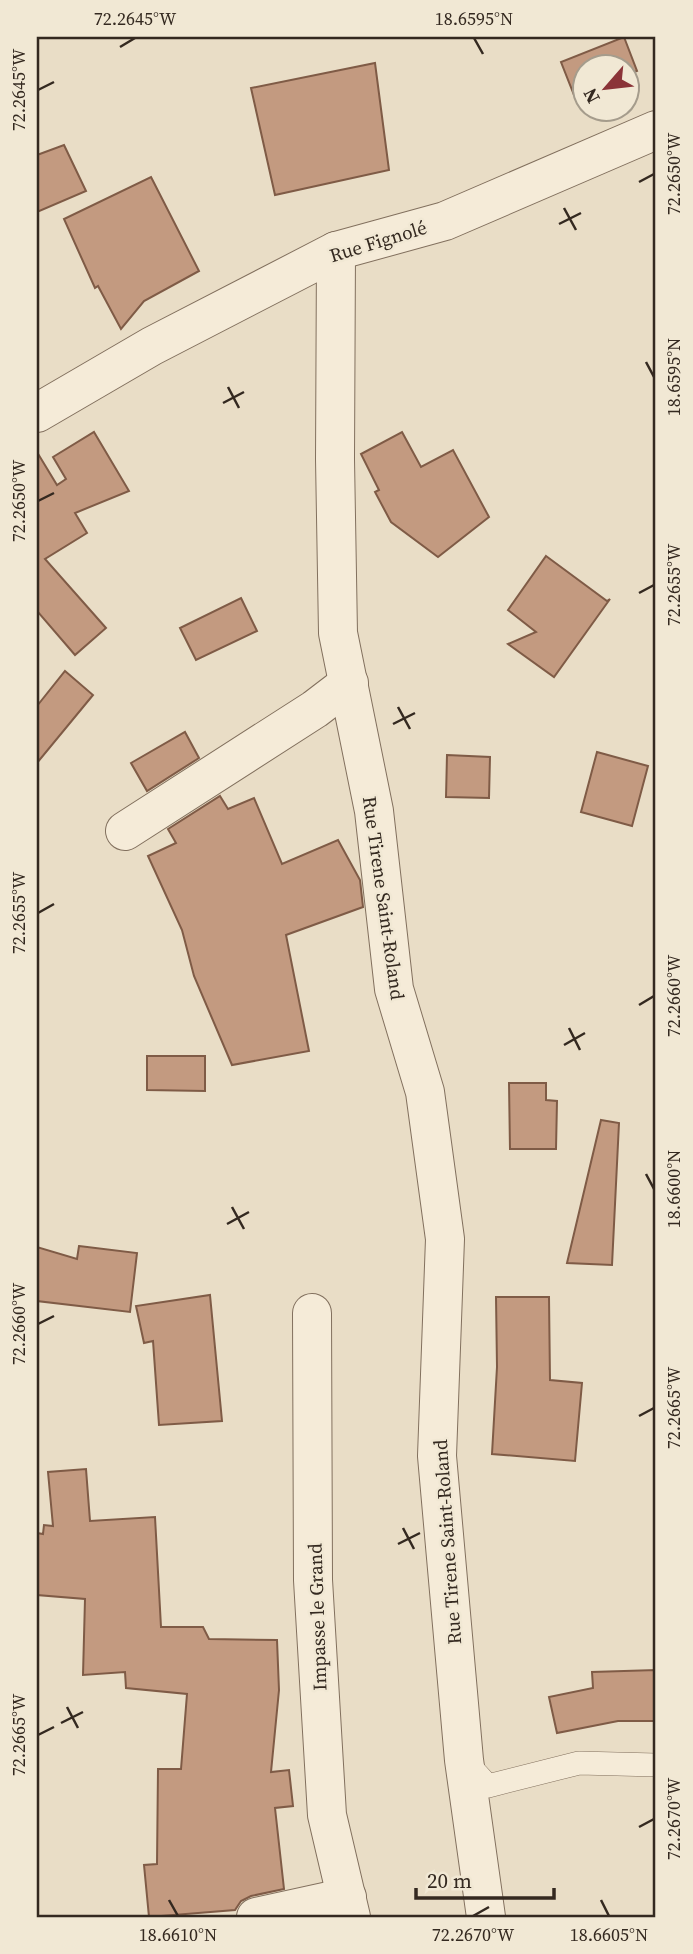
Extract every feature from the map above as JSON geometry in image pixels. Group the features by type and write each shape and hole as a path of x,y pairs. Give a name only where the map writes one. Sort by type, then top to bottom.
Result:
{"street":[{"name":"Rue Fignolé","path":"37,413 152,346 336,251 444,221 656,130"},
{"name":"Rue Tirene Saint-Roland","path":"336,251 338,633 374,811 394,989 425,1092 445,1239 437,1456 464,1760 486,1917"},
{"path":"125,831 315,709 349,683"},
{"name":"Impasse le Grand","path":"312,1313 313,1580 327,1815 349,1907"},
{"path":"256,1917 349,1907"}],"lane":[{"path":"464,1760 488,1786 579,1763 656,1765"}],"building":[{"path":"624,37 630,52 586,52"},
{"path":"570,58 570,85 561,62"},
{"path":"375,63 389,170 275,195 251,88"},
{"path":"64,145 86,191 37,212 37,155"},
{"path":"151,177 199,271 144,301 121,329 98,286 95,288 64,219"},
{"path":"94,432 129,491 75,513 87,533 45,559 106,628 75,655 37,611 37,452 57,485 66,479 53,457"},
{"path":"402,432 421,467 453,450 489,517 438,557 391,522 375,492 379,490 361,454"},
{"path":"546,556 607,601 610,599 554,677 508,644 536,632 508,610"},
{"path":"241,598 257,631 196,660 180,628"},
{"path":"65,671 93,695 37,763 37,706"},
{"path":"185,732 199,758 147,791 131,763"},
{"path":"597,752 648,766 632,826 581,812"},
{"path":"447,755 490,757 489,798 446,797"},
{"path":"220,796 228,809 254,798 282,864 338,840 360,880 363,907 286,935 309,1051 232,1065 194,976 182,930 148,856 176,843 168,829"},
{"path":"147,1056 205,1056 205,1091 147,1090"},
{"path":"509,1083 546,1083 546,1100 557,1101 556,1149 510,1149"},
{"path":"601,1120 619,1123 612,1265 567,1263"},
{"path":"79,1246 137,1253 130,1312 37,1301 37,1247 77,1259"},
{"path":"210,1295 222,1421 159,1425 153,1341 144,1343 136,1306"},
{"path":"496,1297 549,1297 550,1380 582,1383 575,1461 492,1454 497,1367"},
{"path":"86,1469 90,1521 155,1517 161,1627 203,1627 209,1639 277,1640 279,1690 271,1772 289,1770 293,1806 275,1808 284,1889 251,1896 241,1901 235,1910 149,1917 144,1865 157,1864 158,1769 181,1769 187,1694 126,1688 125,1672 83,1675 85,1599 37,1595 37,1533 43,1534 44,1525 53,1526 48,1472"},
{"path":"656,1670 656,1721 618,1721 557,1733 549,1697 593,1688 592,1672"}]}
